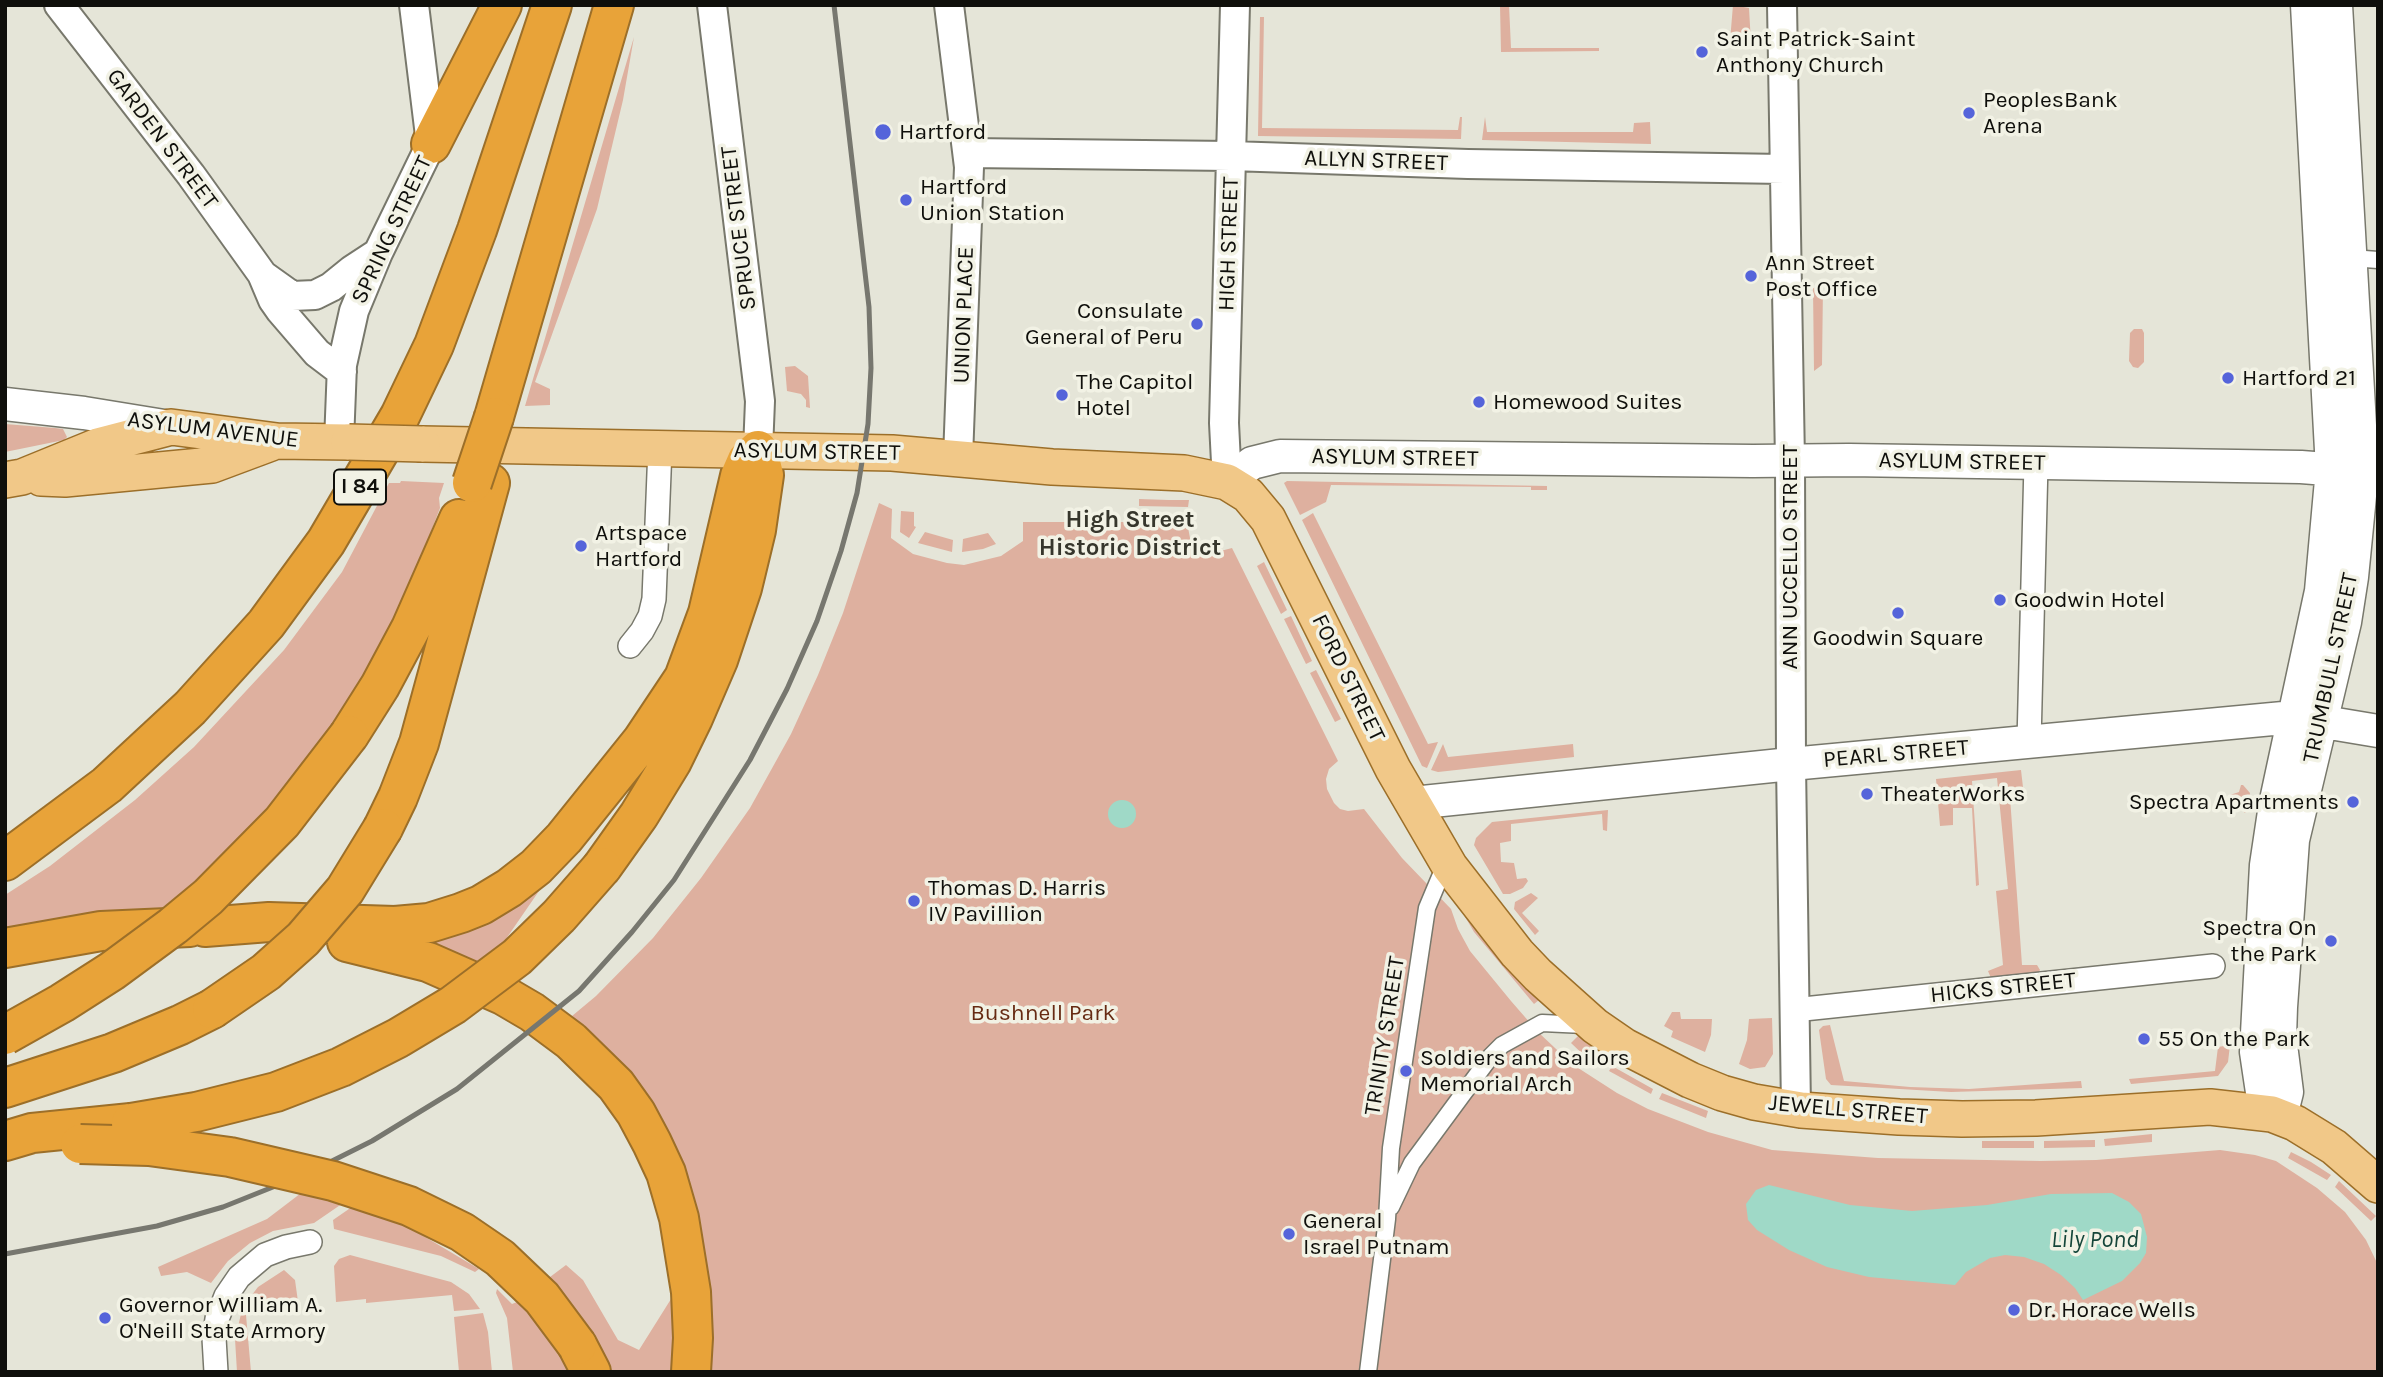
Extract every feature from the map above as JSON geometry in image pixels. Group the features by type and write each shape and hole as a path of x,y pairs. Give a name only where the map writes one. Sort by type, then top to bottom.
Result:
{"highway":[{"path":"431,144 502,5"},
{"name":"I 84","path":"5,861 100,790 190,708 266,624 331,534 391,432 434,345 477,230 552,5"},
{"path":"5,1088 120,1050 212,1009 259,978 303,939 349,884 383,828 419,743 481,483 494,417 614,5"},
{"path":"5,1142 32,1133 131,1123 196,1112 276,1092 341,1067 427,1021 493,976 559,916 602,867 639,815 667,770 694,718 718,660 742,588 756,530 764,475 758,450 747,460 740,476 708,613 684,678 627,760 565,838 536,867 481,905 429,923 395,926 269,922 205,927"},
{"path":"5,1035 112,971 164,933 208,897 282,822 349,735 380,686 481,483"},
{"path":"5,948 102,931 160,927 254,930 328,939 428,962 473,980 520,1005 592,1059 624,1096 658,1155 672,1192 685,1243 693,1326 691,1372"},
{"path":"5,1142 28,1146 103,1143 184,1149 271,1165 375,1194 435,1217 482,1245 537,1293 584,1358"}],"main road":[{"name":"TRUMBULL STREET","path":"2307,5 2357,472"},
{"name":"TRUMBULL STREET","path":"2272,1114 2263,1099 2256,1052 2278,866 2273,813 2308,718 2321,591 2357,472 2364,259 2336,5"},
{"name":"ASYLUM AVENUE","path":"5,404 277,441 422,444"},
{"path":"13,478 98,446 171,427"},
{"path":"13,478 65,479 212,465 277,441"},
{"name":"ASYLUM STREET","path":"422,444 892,453 1052,467 1184,473 1227,482 1252,463 1280,456 2036,463 2357,472"},
{"name":"FORD STREET","path":"1227,482 1248,495 1268,519 1393,769 1456,875"},
{"name":"PEARL STREET","path":"1413,803 1791,764 2308,718 2378,731"},
{"name":"JEWELL STREET","path":"1456,875 1517,953 1595,1026 1624,1046 1690,1080 1744,1099 1796,1109 1860,1115 1962,1119 2036,1118 2210,1107 2272,1114"},
{"path":"2272,1114 2295,1123 2334,1147 2378,1185"}],"street":[{"name":"GARDEN STREET","path":"59,5 155,127 262,274 273,300 323,359 342,372"},
{"name":"SPRING STREET","path":"342,372 354,311 378,253 431,144 414,5"},
{"name":"SPRUCE STREET","path":"712,5 760,401 758,450"},
{"name":"UNION PLACE","path":"949,5 968,153 958,458"},
{"name":"HIGH STREET","path":"1227,482 1224,423 1235,5"},
{"name":"ANN UCCELLO STREET","path":"1782,5 1790,461 1796,1109"},
{"name":"ALLYN STREET","path":"968,153 1231,156 1468,164 1784,169"},
{"name":"GARDEN STREET","path":"262,274 292,296 315,295 328,289 378,253"},
{"path":"342,372 344,442"},
{"path":"630,646 650,616 654,599 660,448"},
{"path":"2029,742 2036,463"},
{"name":"TRINITY STREET","path":"1368,1372 1387,1219 1391,1148 1427,908 1440,877 1456,875"},
{"name":"HICKS STREET","path":"1794,1010 2213,967"},
{"name":"TRINITY STREET","path":"1387,1219 1412,1163 1502,1045 1542,1023 1595,1026"},
{"path":"216,1372 214,1338 217,1319 226,1296 239,1277 265,1255 310,1242"}],"green space":[{"path":"1500,5 1509,5 1511,48 1599,48 1599,51 1501,52"},
{"path":"1733,5 1749,8 1751,43 1730,41"},
{"path":"1260,17 1264,17 1262,128 1458,130 1462,117 1461,139 1258,136"},
{"path":"634,37 623,100 597,209 535,382 550,389 550,405 525,406"},
{"path":"1485,117 1487,132 1633,132 1634,123 1650,122 1651,144 1482,140"},
{"path":"1823,286 1822,365 1814,371 1813,288"},
{"path":"2134,329 2142,329 2144,333 2144,362 2138,368 2133,367 2129,361 2130,333"},
{"path":"795,366 808,376 810,408 806,407 806,400 801,394 787,391 785,367"},
{"path":"5,424 63,429 67,437 64,440 5,452"},
{"path":"389,483 444,483 439,498 440,508 410,587 356,692 318,746 250,829 211,871 163,910 5,932 5,895 50,866 135,800 194,747 284,650 342,572"},
{"path":"1284,483 1547,486 1547,490 1531,490 1531,487 1331,485 1326,502 1300,515"},
{"path":"1139,499 1189,500 1188,507 1139,506"},
{"name":"Bushnell Park","path":"879,503 892,509 891,538 913,554 947,563 964,565 1001,556 1023,541 1023,522 1187,522 1190,538 1204,551 1213,553 1232,548 1338,761 1329,769 1326,779 1327,789 1334,803 1340,809 1348,811 1364,809 1402,858 1451,909 1470,951 1538,1032 1572,1064 1617,1093 1648,1109 1708,1132 1772,1150 1878,1158 2041,1161 2096,1160 2220,1150 2276,1161 2317,1188 2345,1212 2366,1240 2378,1265 2378,1372 703,1372 633,1082 572,1016 596,996 653,938 701,878 750,808 791,734 818,675 843,613"},
{"path":"901,511 914,512 916,527 909,538 900,532"},
{"path":"1313,513 1428,744 1438,742 1427,768 1422,766 1302,520"},
{"path":"925,532 953,540 952,552 918,543"},
{"path":"988,533 996,544 962,552 963,539"},
{"path":"1264,562 1287,610 1281,614 1257,566"},
{"path":"1291,616 1312,661 1306,664 1284,619"},
{"path":"1316,670 1341,719 1335,722 1310,673"},
{"path":"1443,744 1448,757 1573,744 1574,757 1438,772 1431,770"},
{"path":"2021,770 2024,796 2010,797 2022,965 2037,965 2040,970 2038,973 1995,979 1991,978 1988,971 2003,965 1996,891 2008,889 1997,778 1972,781 1979,885 1976,886 1972,808 1953,808 1953,825 1940,826 1936,779"},
{"path":"2241,785 2250,793 2245,813 2239,807 2232,807 2230,798 2230,795 2239,792"},
{"path":"1608,810 1607,831 1603,830 1602,814 1511,824 1511,841 1500,843 1501,862 1514,863 1517,879 1526,878 1528,881 1523,888 1510,894 1503,894 1474,845 1476,838 1492,822"},
{"path":"532,887 539,891 486,968 388,940"},
{"path":"1531,893 1538,898 1522,913 1539,931 1535,935 1514,909 1515,902"},
{"path":"1469,912 1521,982 1539,1000 1534,1004 1474,932 1464,915"},
{"path":"1672,1012 1680,1012 1681,1019 1712,1019 1711,1035 1705,1052 1671,1037 1673,1031 1664,1026"},
{"path":"1772,1018 1773,1054 1765,1067 1750,1069 1739,1064 1747,1040 1749,1019"},
{"path":"1830,1025 1844,1081 1969,1089 2081,1081 2082,1088 1951,1092 1831,1085 1826,1079 1819,1030"},
{"path":"1579,1035 1594,1046 1604,1061 1601,1066 1593,1060 1591,1062 1571,1043"},
{"path":"2230,1045 2228,1062 2218,1076 2131,1084 2129,1079 2215,1071 2218,1047"},
{"path":"1612,1066 1653,1089 1651,1094 1609,1071"},
{"path":"1662,1093 1708,1111 1706,1118 1659,1099"},
{"path":"2152,1134 2152,1142 2105,1146 2104,1139"},
{"path":"2095,1140 2095,1147 2044,1148 2044,1141"},
{"path":"1982,1141 2034,1141 2034,1148 1982,1148"},
{"path":"2291,1152 2331,1175 2327,1180 2288,1158"},
{"path":"2339,1181 2376,1216 2371,1221 2335,1187"},
{"path":"309,1187 349,1199 314,1223 273,1231 250,1243 228,1261 211,1283 187,1272 161,1276 158,1267 267,1219"},
{"path":"359,1202 400,1222 479,1269 475,1272 441,1256 334,1229 333,1220"},
{"path":"350,1255 451,1282 469,1294 480,1309 454,1311 452,1295 366,1303 366,1299 336,1302 334,1266 339,1259"},
{"path":"566,1265 583,1280 618,1340 639,1350 671,1299 679,1347 676,1372 603,1372 542,1283"},
{"path":"284,1270 295,1280 299,1309 246,1315 251,1372 237,1372 235,1339 241,1314 258,1287"},
{"path":"497,1289 512,1304 522,1300 575,1372 513,1372 507,1318 496,1293"},
{"path":"483,1313 492,1372 459,1372 454,1317"}],"water":[{"path":"1122,800 1132,804 1136,814 1132,824 1122,828 1112,824 1108,814 1112,804"},
{"name":"Lily Pond","path":"1769,1185 1850,1205 1912,1211 1987,1205 2051,1194 2112,1193 2129,1202 2141,1214 2147,1237 2146,1253 2122,1281 2083,1300 2061,1275 2044,1264 2024,1257 2005,1255 1990,1258 1966,1272 1955,1285 1869,1277 1827,1267 1789,1250 1757,1230 1748,1220 1746,1204 1756,1190"}],"railway":[{"path":"5,1254 157,1226 223,1207 308,1173 372,1141 457,1089 579,991 674,880 750,760 787,689 817,621 857,493 868,424 871,368 869,307 834,5"}],"place":[{"name":"Saint Patrick-Saint Anthony Church","path":"1702,52"},
{"name":"PeoplesBank Arena","path":"1969,113"},
{"name":"Hartford","path":"883,132"},
{"name":"Hartford Union Station","path":"906,200"},
{"name":"Ann Street Post Office","path":"1751,276"},
{"name":"Consulate General of Peru","path":"1197,324"},
{"name":"Hartford 21","path":"2228,378"},
{"name":"The Capitol Hotel","path":"1062,395"},
{"name":"Homewood Suites","path":"1479,402"},
{"name":"Artspace Hartford","path":"581,546"},
{"name":"Goodwin Hotel","path":"2000,600"},
{"name":"Goodwin Square","path":"1898,613"},
{"name":"TheaterWorks","path":"1867,794"},
{"name":"Spectra Apartments","path":"2353,802"},
{"name":"Thomas D. Harris IV Pavillion","path":"914,901"},
{"name":"Spectra On the Park","path":"2331,941"},
{"name":"55 On the Park","path":"2144,1039"},
{"name":"Soldiers and Sailors Memorial Arch","path":"1406,1071"},
{"name":"General Israel Putnam","path":"1289,1234"},
{"name":"Dr. Horace Wells","path":"2014,1310"},
{"name":"Governor William A. O'Neill State Armory","path":"105,1318"}],"district":[{"name":"High Street Historic District","path":"1130,534"}]}
